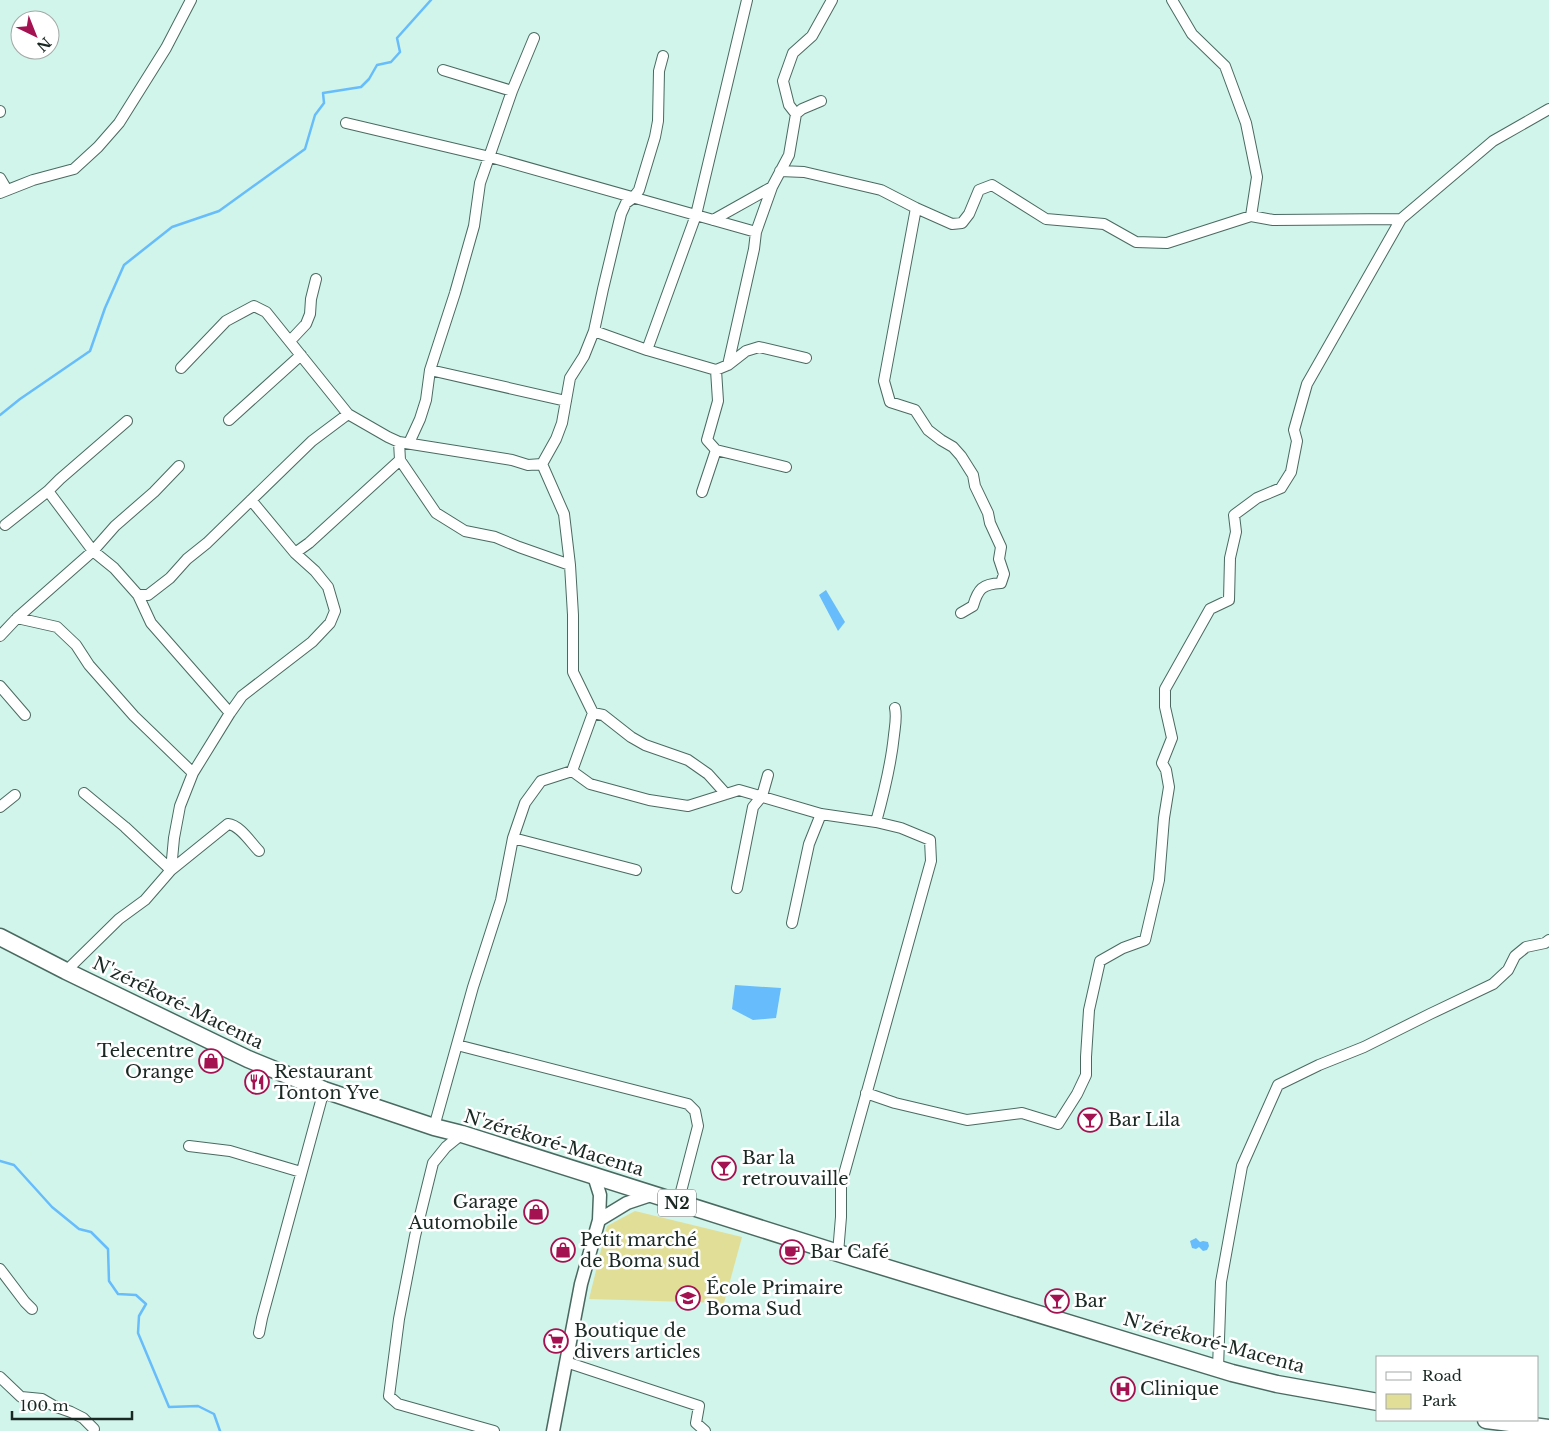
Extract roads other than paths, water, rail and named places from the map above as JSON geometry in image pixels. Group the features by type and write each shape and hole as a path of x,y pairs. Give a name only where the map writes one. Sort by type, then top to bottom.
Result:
{"highway":[{"name":"N'zérékoré-Macenta","path":"0,937 248,1059 324,1090 434,1128 462,1134 838,1253 1218,1368 1277,1384 1376,1402"},
{"path":"1495,1424 1549,1428"}],"street":[{"path":"0,178 3,192 34,180 74,169 98,147 119,123 166,48 191,0"},
{"path":"647,350 696,215 747,0"},
{"path":"796,114 789,105 783,80 793,53 812,36 832,0"},
{"path":"1172,0 1192,34 1224,66 1246,123 1257,177 1251,216"},
{"path":"295,553 309,543 400,460 404,443 420,419 426,400 430,370 474,226 480,183 512,92 534,38"},
{"path":"542,464 562,424 570,378 584,356 594,331 602,289 621,214 626,203 639,190 655,138 658,122 658,84 662,56"},
{"path":"442,70 512,92"},
{"path":"728,365 754,249 756,232 772,187 788,155 796,114 802,109 820,101"},
{"path":"866,1094 967,1120 1022,1113 1058,1124 1077,1094 1086,1075 1089,1010 1100,961 1122,948 1145,940 1159,880 1164,818 1169,786 1166,770 1162,763 1172,738 1165,707 1165,689 1210,609 1229,600 1230,558 1236,532 1234,516 1257,498 1281,488 1291,472 1298,441 1294,430 1307,384 1401,219 1493,140 1549,109"},
{"path":"346,123 490,157 756,232"},
{"path":"780,171 804,172 881,190 952,224 962,223 969,214 979,190 992,185 1046,219 1104,224 1136,242 1167,243 1251,216 1273,220 1401,219"},
{"path":"713,220 772,187"},
{"path":"916,208 884,381 890,402 914,410 928,430 940,440 953,447 961,456 973,475 975,486 1001,547 999,559 1004,574 1001,583 990,583 980,588 973,606 961,612"},
{"path":"290,341 306,324 310,314 311,298 316,280"},
{"path":"181,368 226,321 254,306 266,312 348,414 388,437 404,443 528,464 542,464"},
{"path":"594,331 647,350 716,370 728,365 746,350 759,347 806,358"},
{"path":"229,420 301,355"},
{"path":"430,370 566,401"},
{"path":"716,370 718,401 706,440 716,450 786,467"},
{"path":"138,595 148,595 170,578 187,559 207,543 312,441 348,414"},
{"path":"5,526 48,491 60,478 127,421"},
{"path":"702,492 716,450"},
{"path":"400,460 436,513 465,531 494,537 570,565"},
{"path":"542,464 564,514 570,565 573,672 593,713 572,771"},
{"path":"0,636 17,618 93,551 116,526 154,492 179,466"},
{"path":"48,491 93,551 114,568 138,595 151,623 230,713"},
{"path":"171,870 180,806 193,773 230,713 242,696 312,642 330,623 335,612 328,587 315,571 295,553 250,500"},
{"path":"17,618 57,628 76,645 89,665 134,716 193,773"},
{"path":"0,686 25,715"},
{"path":"876,822 887,780 896,715 895,708"},
{"path":"593,713 603,715 631,737 645,745 688,760 708,774 726,794"},
{"path":"572,771 590,784 649,800 688,806 739,790 821,814 876,822 901,828 930,840 931,861 841,1185 838,1253"},
{"path":"434,1128 473,988 501,900 513,838 525,803 541,781 572,771"},
{"path":"737,888 753,807 762,796 768,775"},
{"path":"84,793 126,827 171,870"},
{"path":"0,807 15,795"},
{"path":"792,923 808,844 821,814"},
{"path":"66,971 120,918 145,900 171,870 228,824 232,824 239,830 259,852"},
{"path":"513,838 636,870"},
{"path":"1218,1368 1221,1282 1242,1166 1278,1085 1319,1065 1364,1047 1493,984 1508,970 1515,956 1526,947 1545,943 1549,940"},
{"path":"457,1045 688,1104 695,1112 698,1126 678,1203"},
{"path":"260,1333 262,1318 324,1090"},
{"path":"462,1134 439,1154 433,1163 415,1236 399,1319 388,1396 398,1404 494,1431"},
{"path":"189,1146 230,1151 301,1172"},
{"path":"553,1431 581,1284 599,1220 600,1195 594,1176"},
{"path":"599,1220 627,1202 651,1195"},
{"path":"0,1269 32,1309"},
{"path":"566,1362 699,1406 696,1423 705,1431"},
{"path":"0,1377 22,1396 42,1399 71,1412 83,1418 94,1429"}],"water":[{"path":"826,590 845,622 838,631 819,595"},
{"path":"735,985 781,988 776,1018 753,1020 732,1009"},
{"path":"1196,1238 1200,1242 1208,1242 1207,1250 1203,1251 1199,1247 1196,1249 1192,1248 1190,1241"}],"waterway":[{"path":"0,415 90,351 105,308 124,265 172,227 219,211 305,149 315,115 324,103 323,93 361,87 369,79 377,65 391,62 400,52 397,38 431,0"},
{"path":"0,1161 14,1165 52,1207 79,1229 91,1232 108,1249 109,1281 118,1294 136,1295 146,1304 139,1316 138,1333 169,1407 198,1406 214,1414 220,1431"}],"place":[{"name":"Telecentre Orange","path":"211,1061"},
{"name":"Restaurant Tonton Yve","path":"257,1082"},
{"name":"Bar Lila","path":"1090,1120"},
{"name":"Bar la retrouvaille","path":"724,1168"},
{"name":"Garage Automobile","path":"536,1212"},
{"name":"Petit marché de Boma sud","path":"563,1250"},
{"name":"Bar Café","path":"792,1252"},
{"name":"École Primaire Boma Sud","path":"688,1298"},
{"name":"Bar","path":"1057,1301"},
{"name":"Boutique de divers articles","path":"556,1341"},
{"name":"Clinique","path":"1123,1389"}]}
